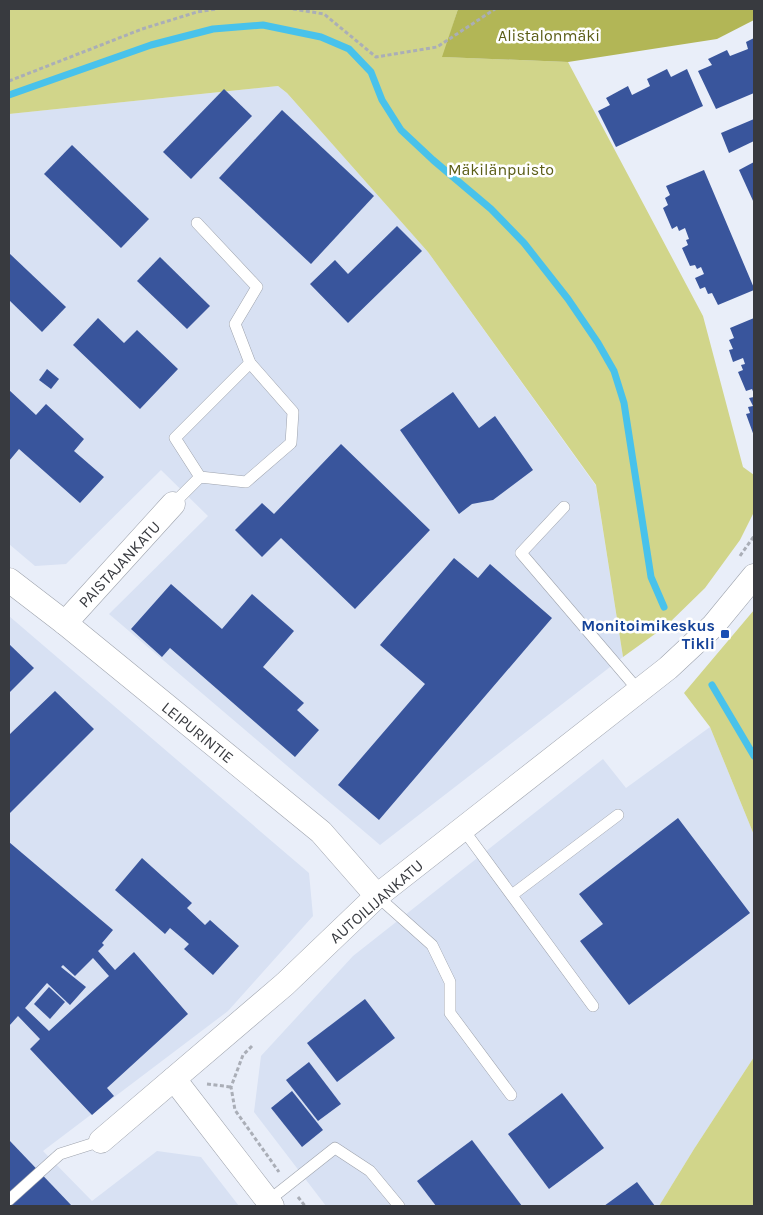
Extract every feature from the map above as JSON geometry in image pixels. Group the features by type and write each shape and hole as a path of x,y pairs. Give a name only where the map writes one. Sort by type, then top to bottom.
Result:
{"street":[{"name":"PAISTAJANKATU","path":"65,623 173,504"},
{"name":"AUTOILIJANKATU","path":"101,1141 232,1027 285,984 377,896 661,674 714,626 754,576"},
{"name":"LEIPURINTIE","path":"9,580 65,623 321,832 377,896"},
{"path":"174,1079 270,1204"}],"lane":[{"path":"197,223 257,287 235,324 250,363 293,412 291,443 246,482 200,477"},
{"path":"200,477 175,438 250,363"},
{"path":"173,504 200,477"},
{"path":"564,507 521,553 639,691"},
{"path":"512,895 618,815"},
{"path":"462,829 594,1006"},
{"path":"377,896 432,946 450,982 450,1013 512,1095"},
{"path":"9,1200 60,1154 101,1141"},
{"path":"270,1204 289,1184 335,1148 370,1171 399,1206"}],"path":[{"path":"9,81 142,29 197,12 216,9"},
{"path":"293,9 324,14 376,56 437,47 495,9"},
{"path":"231,1087 235,1110 306,1206"}],"shaded area":[{"path":"278,86 287,93 428,252 596,486 623,657 380,845 109,614 208,516 161,470 66,564 35,566 9,544 9,114"},
{"path":"9,616 309,873 313,916 228,1011 43,1151 92,1201 157,1151 201,1157 239,1206 9,1206"},
{"path":"710,727 754,835 754,1057 659,1206 326,1206 254,1112 261,1056 353,956 603,759 626,788"}],"green space":[{"name":"Mäkilänpuisto","path":"9,9 458,9 443,57 568,62 703,316 743,467 754,475 754,512 740,540 705,588 666,626 623,657 596,485 428,252 287,93 278,86 9,114"},
{"name":"Alistalonmäki","path":"458,9 754,9 754,20 717,39 568,62 442,57"},
{"path":"754,610 754,835 710,727 684,693"},
{"path":"754,1057 754,1206 659,1206 694,1149"}],"building":[{"path":"754,38 754,93 716,109 698,71 712,65 708,59 727,50 730,56 748,49 746,42"},
{"path":"667,69 671,77 687,69 703,106 616,147 598,111 610,105 606,98 628,86 632,95 650,86 647,79"},
{"path":"224,89 252,116 191,179 163,152"},
{"path":"282,110 374,196 311,264 219,178"},
{"path":"754,119 754,141 729,153 721,133"},
{"path":"72,145 149,219 121,248 44,174"},
{"path":"754,162 754,203 739,170"},
{"path":"704,170 754,288 754,290 718,305 712,293 708,294 705,287 700,289 695,278 704,274 701,267 697,269 695,265 690,266 682,248 688,245 686,240 689,239 685,228 679,231 677,226 672,229 663,208 668,205 665,198 670,195 666,186"},
{"path":"397,226 422,251 348,323 310,284 335,260 348,274"},
{"path":"9,253 66,307 42,332 9,300"},
{"path":"160,257 210,306 187,329 137,281"},
{"path":"98,318 124,343 137,330 178,369 140,409 73,345"},
{"path":"754,318 754,394 752,389 746,391 738,372 743,370 741,365 745,364 743,358 733,362 729,350 733,349 729,340 734,338 730,328"},
{"path":"47,369 59,379 51,389 39,380"},
{"path":"9,390 36,415 46,404 84,439 74,451 104,477 80,503 19,449 9,461"},
{"path":"453,392 479,428 495,416 533,470 493,500 472,504 459,514 400,430"},
{"path":"754,397 754,436 746,414 750,413 748,407 753,406 749,398"},
{"path":"341,444 430,530 355,609 281,538 262,557 235,530 262,503 274,514"},
{"path":"454,558 478,578 490,564 552,618 379,820 338,785 425,684 380,645"},
{"path":"171,584 222,629 252,594 294,631 263,667 304,703 297,710 319,730 295,757 170,648 162,657 131,629"},
{"path":"9,644 34,668 9,693"},
{"path":"55,691 94,729 9,814 9,732 10,734"},
{"path":"678,818 750,913 629,1005 580,941 603,924 579,894"},
{"path":"9,842 113,930 98,951 115,970 134,952 188,1014 107,1088 114,1096 92,1115 30,1049 40,1039 18,1016 9,1026","holes":["93,958 109,976 49,1031 25,1008 47,983 70,1005 86,987 61,967 63,965 75,976"]},
{"path":"142,858 192,903 187,908 205,925 210,920 239,946 213,975 184,949 189,944 170,928 165,934 115,890"},
{"path":"49,987 65,1002 50,1019 34,1004"},
{"path":"365,999 395,1038 337,1082 307,1043"},
{"path":"309,1062 341,1104 318,1121 286,1080"},
{"path":"292,1091 323,1130 302,1147 271,1108"},
{"path":"562,1093 604,1148 549,1189 508,1134"},
{"path":"9,1140 72,1206 9,1206"},
{"path":"472,1140 522,1206 436,1206 417,1181"},
{"path":"637,1182 655,1206 604,1206"}],"waterway":[{"path":"9,95 151,45 213,29 263,25 321,37 349,49 371,72 382,100 401,130 491,209 524,243 568,299 598,343 614,371 624,403 651,577 664,607"},
{"path":"712,685 754,756"}],"place":[{"name":"Monitoimikeskus Tikli","path":"725,634"}]}
